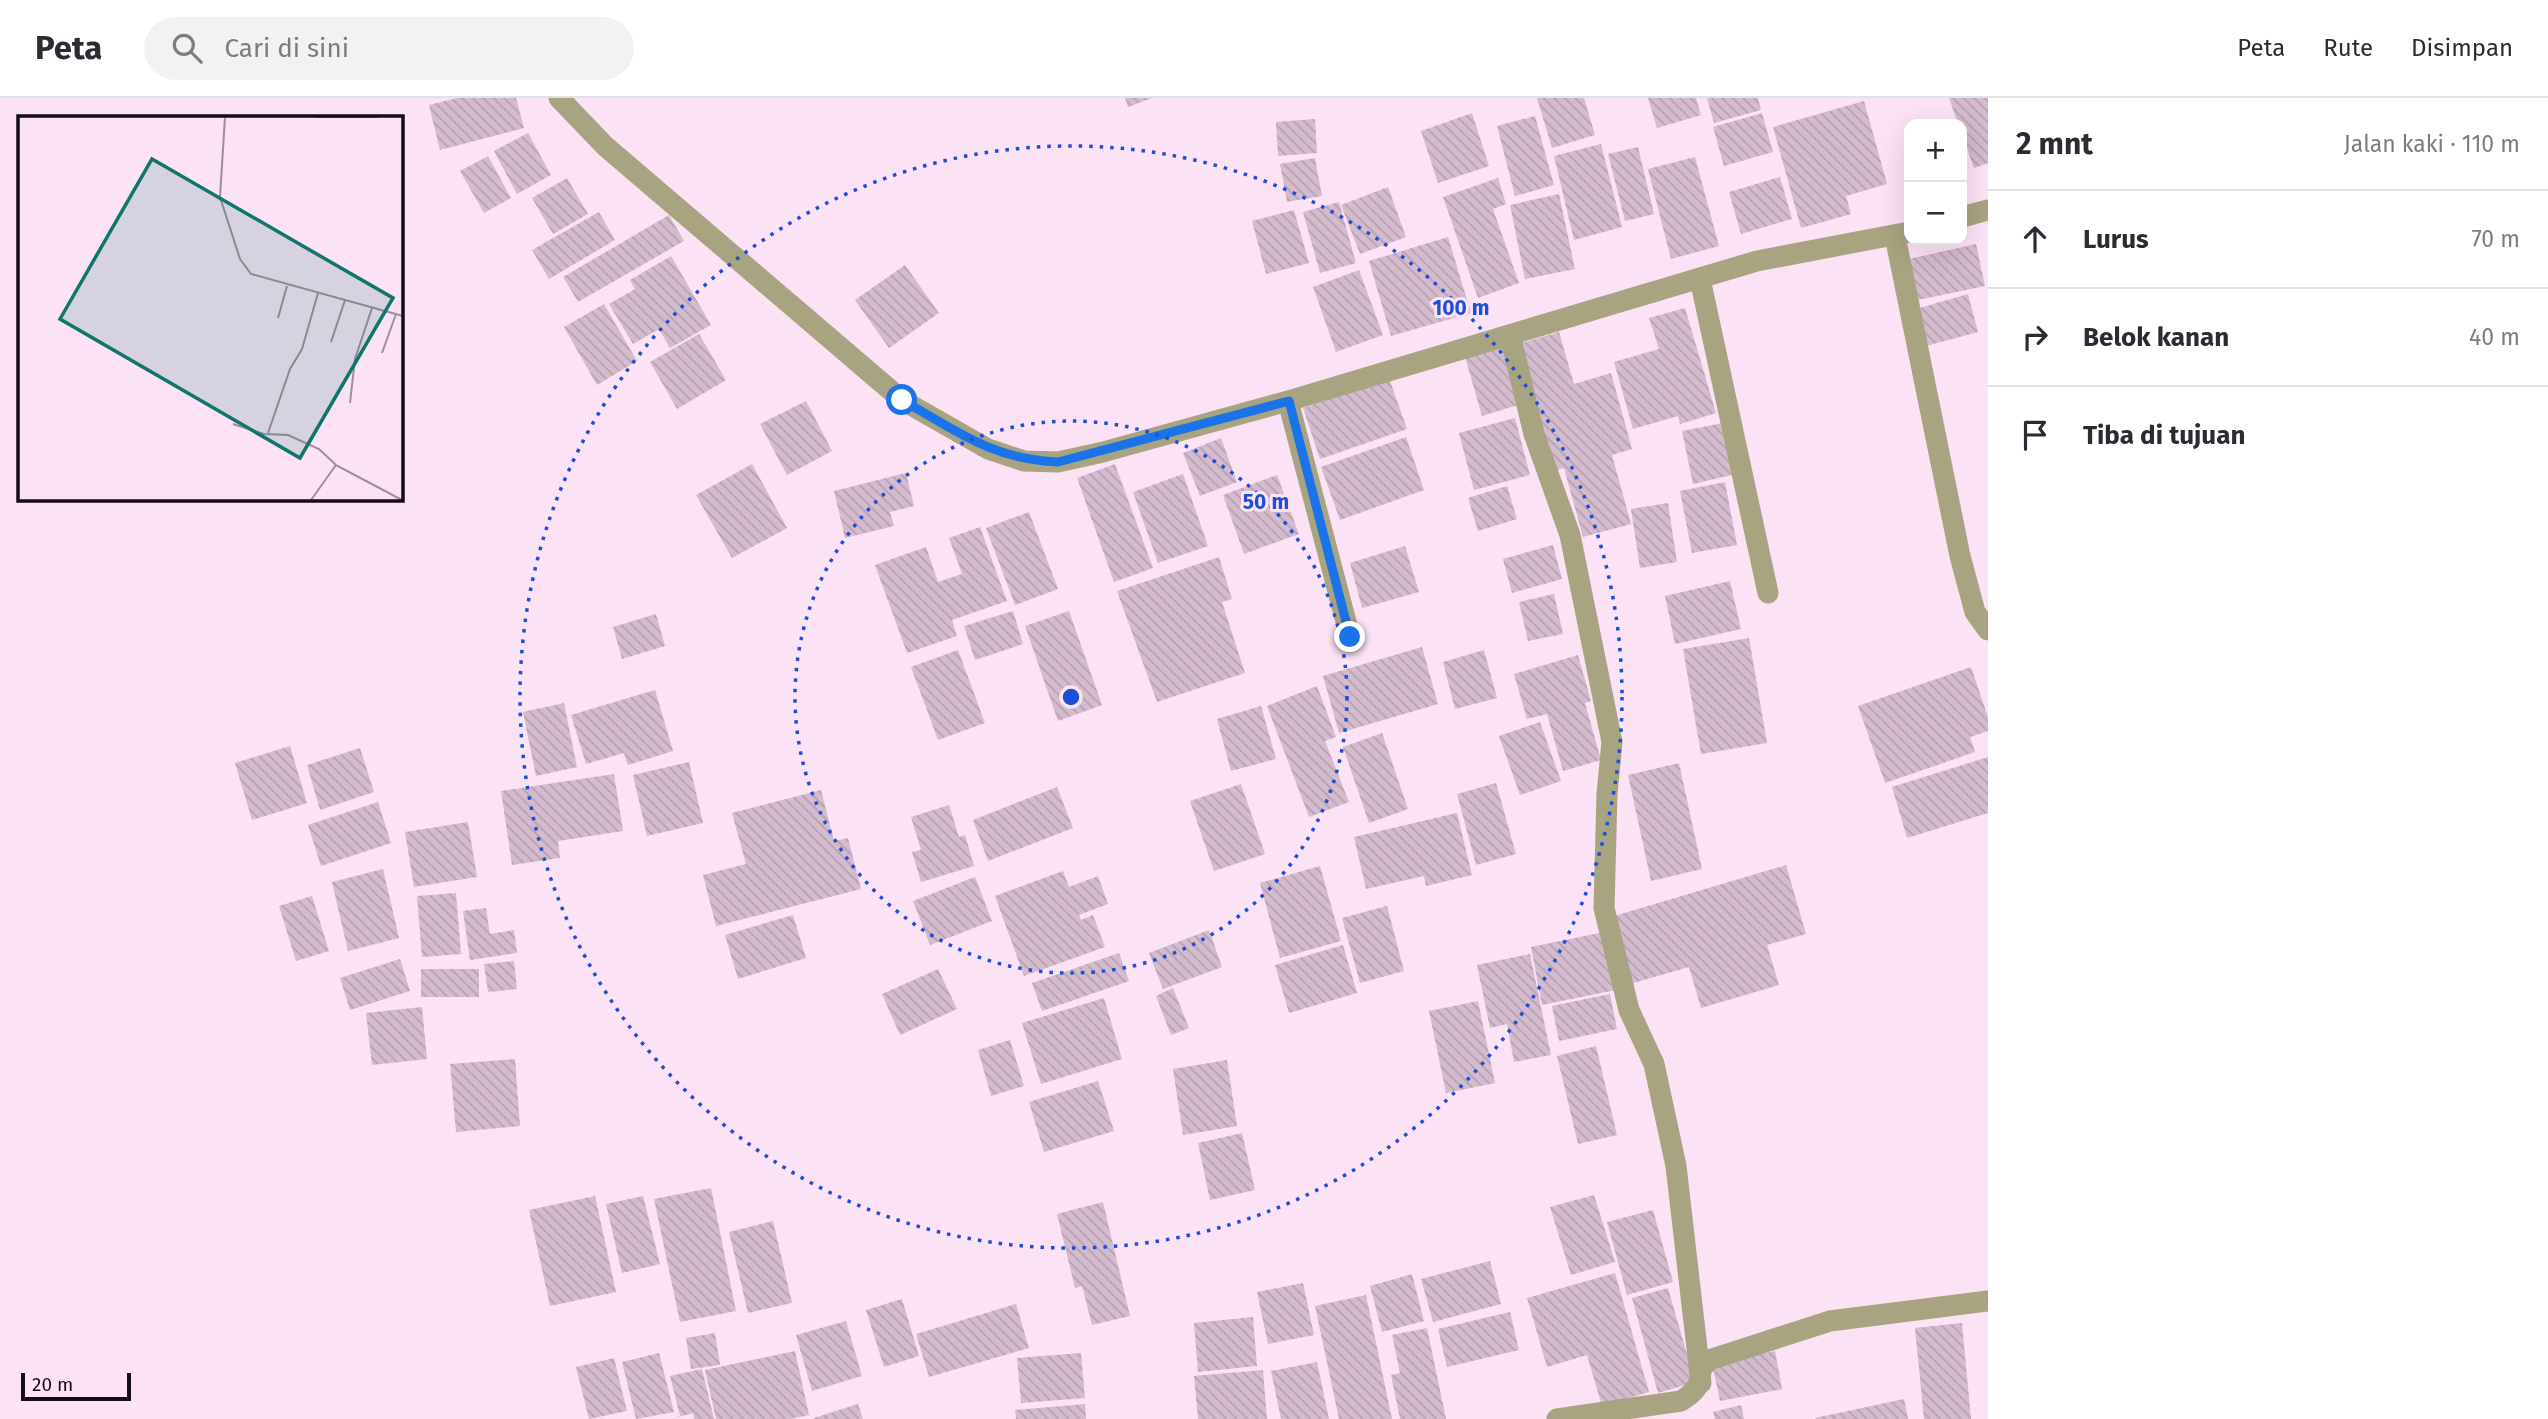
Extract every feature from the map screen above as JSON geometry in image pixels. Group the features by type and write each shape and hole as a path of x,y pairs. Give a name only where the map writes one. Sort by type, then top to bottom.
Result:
{"street":[{"path":"559,98 606,146 902,400 988,449 1024,461 1058,462 1289,401 1757,261 1902,234 1960,556 1975,612 1988,630"},
{"path":"1967,216 1988,210"},
{"path":"1700,278 1768,593"},
{"path":"1510,335 1534,434 1570,535 1612,742 1607,794 1604,908 1629,1010 1654,1064 1676,1166 1701,1383"},
{"path":"1289,401 1350,637"},
{"path":"1557,1419 1681,1401 1694,1393 1701,1383 1701,1369 1709,1360 1830,1321 1988,1301"}],"building":[{"path":"457,98 516,98 524,128 440,150 429,105"},
{"path":"1125,98 1152,98 1128,107"},
{"path":"1537,98 1584,98 1595,135 1552,148"},
{"path":"1648,98 1696,98 1701,115 1657,128"},
{"path":"1707,98 1758,98 1761,110 1714,123"},
{"path":"1949,98 1988,98 1988,163 1974,168 1967,149 1967,119 1956,119"},
{"path":"1864,101 1887,184 1846,196 1851,214 1801,228 1773,127"},
{"path":"1472,113 1489,166 1438,183 1421,131"},
{"path":"1762,113 1773,152 1724,166 1713,127"},
{"path":"1535,116 1554,185 1515,196 1497,126"},
{"path":"1315,119 1317,153 1278,156 1276,122"},
{"path":"528,133 551,175 517,194 494,151"},
{"path":"1601,144 1622,227 1574,240 1554,156"},
{"path":"1638,147 1654,214 1625,221 1608,154"},
{"path":"488,156 511,198 484,213 460,171"},
{"path":"1695,157 1719,246 1671,259 1648,169"},
{"path":"1315,158 1322,196 1287,202 1280,164"},
{"path":"1780,177 1792,219 1741,234 1729,192"},
{"path":"567,178 588,214 553,234 532,198"},
{"path":"1498,178 1506,204 1493,209 1519,283 1478,298 1443,197"},
{"path":"1388,187 1406,237 1360,254 1341,205"},
{"path":"1559,194 1575,269 1525,279 1510,205"},
{"path":"1339,202 1356,263 1320,273 1303,212"},
{"path":"1294,210 1309,263 1266,274 1252,221"},
{"path":"599,212 615,240 549,279 532,250"},
{"path":"669,215 684,241 578,302 563,277"},
{"path":"1448,237 1471,313 1391,336 1369,261"},
{"path":"1976,244 1985,286 1918,300 1909,259"},
{"path":"671,256 711,325 670,348 659,329 633,344 609,304 635,289 630,280"},
{"path":"905,265 939,313 889,348 855,300"},
{"path":"1359,270 1383,335 1336,352 1313,287"},
{"path":"1968,294 1978,332 1926,346 1916,309"},
{"path":"604,304 637,361 597,385 564,327"},
{"path":"1685,308 1716,413 1680,424 1678,416 1633,429 1614,362 1659,349 1649,318"},
{"path":"1559,332 1574,384 1611,373 1632,449 1612,455 1631,524 1583,537 1564,468 1554,471 1518,344"},
{"path":"699,334 726,380 677,409 650,362"},
{"path":"1504,345 1521,404 1482,416 1465,357"},
{"path":"1389,378 1407,429 1320,459 1303,408"},
{"path":"806,401 832,451 787,475 760,424"},
{"path":"1515,418 1530,475 1474,490 1459,433"},
{"path":"1723,423 1732,475 1693,484 1682,431"},
{"path":"1406,437 1424,490 1340,520 1321,467"},
{"path":"1221,438 1237,482 1200,496 1183,453"},
{"path":"752,464 787,528 732,558 696,495"},
{"path":"1115,464 1153,568 1114,582 1077,478"},
{"path":"906,473 914,506 890,512 894,526 845,538 834,491"},
{"path":"1183,474 1208,546 1158,563 1133,492"},
{"path":"1277,475 1299,534 1244,554 1223,495"},
{"path":"1725,482 1737,545 1692,553 1680,491"},
{"path":"1507,486 1517,519 1478,531 1468,498"},
{"path":"1668,503 1677,562 1640,568 1631,509"},
{"path":"1029,512 1058,589 1015,605 986,528"},
{"path":"980,527 1007,601 952,620 957,636 907,653 875,565 926,547 938,582 962,574 949,538"},
{"path":"1553,545 1562,579 1512,593 1503,559"},
{"path":"1405,546 1419,592 1362,608 1350,563"},
{"path":"1219,557 1232,599 1222,602 1245,673 1157,702 1117,591"},
{"path":"1730,581 1741,629 1675,644 1665,596"},
{"path":"1554,594 1563,634 1528,641 1519,602"},
{"path":"1013,611 1023,644 975,660 964,626"},
{"path":"1069,611 1102,705 1058,721 1025,626"},
{"path":"656,614 665,646 622,659 613,627"},
{"path":"1749,638 1767,743 1701,754 1683,649"},
{"path":"1422,647 1438,704 1339,733 1323,676"},
{"path":"958,650 985,723 938,740 911,667"},
{"path":"1484,650 1497,698 1455,709 1443,662"},
{"path":"1578,655 1591,701 1585,703 1601,760 1563,771 1547,714 1527,719 1514,674"},
{"path":"1971,667 1988,717 1988,731 1970,737 1975,752 1885,783 1858,706"},
{"path":"1317,686 1336,737 1325,741 1349,802 1309,817 1267,706"},
{"path":"655,690 673,751 628,765 624,753 586,764 571,715"},
{"path":"564,703 577,767 536,776 523,712"},
{"path":"1261,706 1276,759 1231,771 1217,719"},
{"path":"1540,722 1561,781 1520,795 1499,736"},
{"path":"1382,733 1408,809 1369,823 1343,747"},
{"path":"290,746 307,803 252,820 235,763"},
{"path":"360,748 374,792 320,810 307,765"},
{"path":"1988,757 1988,813 1907,838 1892,787"},
{"path":"689,762 703,823 647,836 633,775"},
{"path":"1679,763 1702,869 1651,881 1628,775"},
{"path":"614,774 623,831 558,841 560,858 512,865 501,791"},
{"path":"1496,783 1516,854 1476,865 1457,794"},
{"path":"1241,784 1265,854 1214,871 1190,801"},
{"path":"1057,787 1073,828 988,861 973,820"},
{"path":"821,790 834,841 848,838 861,889 716,926 703,875 746,864 732,813"},
{"path":"378,802 391,843 321,866 308,825"},
{"path":"949,805 959,837 965,835 974,866 921,882 912,852 921,850 911,817"},
{"path":"1457,813 1472,875 1426,886 1424,876 1366,889 1354,837"},
{"path":"468,822 477,877 414,887 405,832"},
{"path":"1786,865 1806,934 1767,945 1779,985 1701,1008 1689,967 1630,984 1611,917"},
{"path":"1320,866 1341,941 1280,958 1260,883"},
{"path":"383,869 399,938 348,951 332,882"},
{"path":"1063,871 1069,887 1098,876 1108,904 1079,915 1081,920 1093,915 1105,947 1024,976 995,896"},
{"path":"975,877 992,921 930,945 913,901"},
{"path":"456,893 461,954 422,957 417,896"},
{"path":"312,896 329,951 296,961 279,906"},
{"path":"1387,906 1404,971 1360,983 1342,918"},
{"path":"486,908 490,934 514,930 517,953 470,960 463,911"},
{"path":"793,915 806,958 738,979 725,935"},
{"path":"1209,930 1222,967 1163,989 1149,953"},
{"path":"1604,932 1616,990 1542,1005 1531,947"},
{"path":"1343,945 1357,993 1289,1013 1275,965"},
{"path":"1119,953 1129,981 1042,1011 1032,983"},
{"path":"1530,954 1551,1055 1514,1062 1507,1024 1490,1028 1477,965"},
{"path":"400,959 410,991 350,1010 340,978"},
{"path":"514,961 517,989 488,992 484,964"},
{"path":"421,969 479,969 479,997 421,997"},
{"path":"938,969 957,1009 900,1035 882,994"},
{"path":"1173,988 1189,1028 1171,1035 1156,996"},
{"path":"1610,994 1617,1029 1559,1041 1552,1006"},
{"path":"1104,998 1122,1059 1041,1084 1022,1023"},
{"path":"1478,1001 1495,1083 1446,1093 1429,1011"},
{"path":"422,1007 427,1059 372,1065 366,1013"},
{"path":"1010,1040 1024,1086 991,1096 978,1050"},
{"path":"1596,1046 1617,1135 1578,1144 1557,1056"},
{"path":"515,1059 520,1126 456,1132 450,1064"},
{"path":"1227,1060 1237,1126 1183,1135 1173,1069"},
{"path":"1098,1081 1114,1131 1044,1152 1029,1102"},
{"path":"1242,1133 1255,1190 1210,1200 1198,1143"},
{"path":"711,1188 736,1311 680,1322 654,1199"},
{"path":"1594,1195 1615,1262 1571,1275 1550,1207"},
{"path":"595,1196 616,1292 550,1306 529,1210"},
{"path":"643,1196 660,1264 622,1273 606,1204"},
{"path":"1103,1202 1130,1316 1092,1325 1082,1286 1075,1288 1057,1214"},
{"path":"1653,1210 1673,1282 1627,1295 1607,1222"},
{"path":"773,1221 792,1303 748,1313 729,1232"},
{"path":"1490,1261 1501,1304 1433,1322 1421,1279"},
{"path":"1615,1273 1649,1392 1602,1406 1587,1355 1547,1367 1527,1298"},
{"path":"1412,1274 1424,1321 1382,1332 1370,1286"},
{"path":"1303,1283 1314,1335 1268,1344 1257,1292"},
{"path":"1668,1288 1695,1382 1658,1393 1632,1298"},
{"path":"1366,1295 1392,1419 1339,1419 1315,1306"},
{"path":"902,1299 919,1356 884,1367 866,1310"},
{"path":"1016,1304 1029,1348 929,1377 916,1334"},
{"path":"1510,1312 1519,1350 1447,1367 1438,1329"},
{"path":"1253,1317 1257,1366 1198,1372 1194,1323"},
{"path":"846,1321 862,1376 812,1391 796,1335"},
{"path":"1962,1323 1971,1419 1924,1419 1915,1328"},
{"path":"1427,1328 1446,1419 1400,1419 1391,1375 1400,1373 1392,1335"},
{"path":"715,1333 720,1365 691,1369 686,1338"},
{"path":"795,1351 809,1415 791,1419 716,1419 705,1370"},
{"path":"1775,1351 1782,1389 1720,1401 1712,1363"},
{"path":"659,1353 674,1412 636,1419 622,1362"},
{"path":"1081,1353 1085,1398 1021,1403 1017,1358"},
{"path":"614,1358 627,1411 589,1419 576,1367"},
{"path":"1317,1362 1329,1419 1281,1419 1271,1371"},
{"path":"702,1369 714,1419 694,1419 693,1413 672,1419 680,1416 670,1376"},
{"path":"1263,1370 1267,1419 1198,1419 1194,1376"},
{"path":"1904,1399 1908,1419 1815,1418"},
{"path":"858,1404 863,1419 814,1419 814,1418"},
{"path":"1085,1404 1086,1419 1016,1419 1015,1410"},
{"path":"1741,1405 1744,1419 1715,1419 1713,1412"}],"route":[{"path":"902,400 988,449 1024,461 1058,462 1289,401 1350,637"}]}
